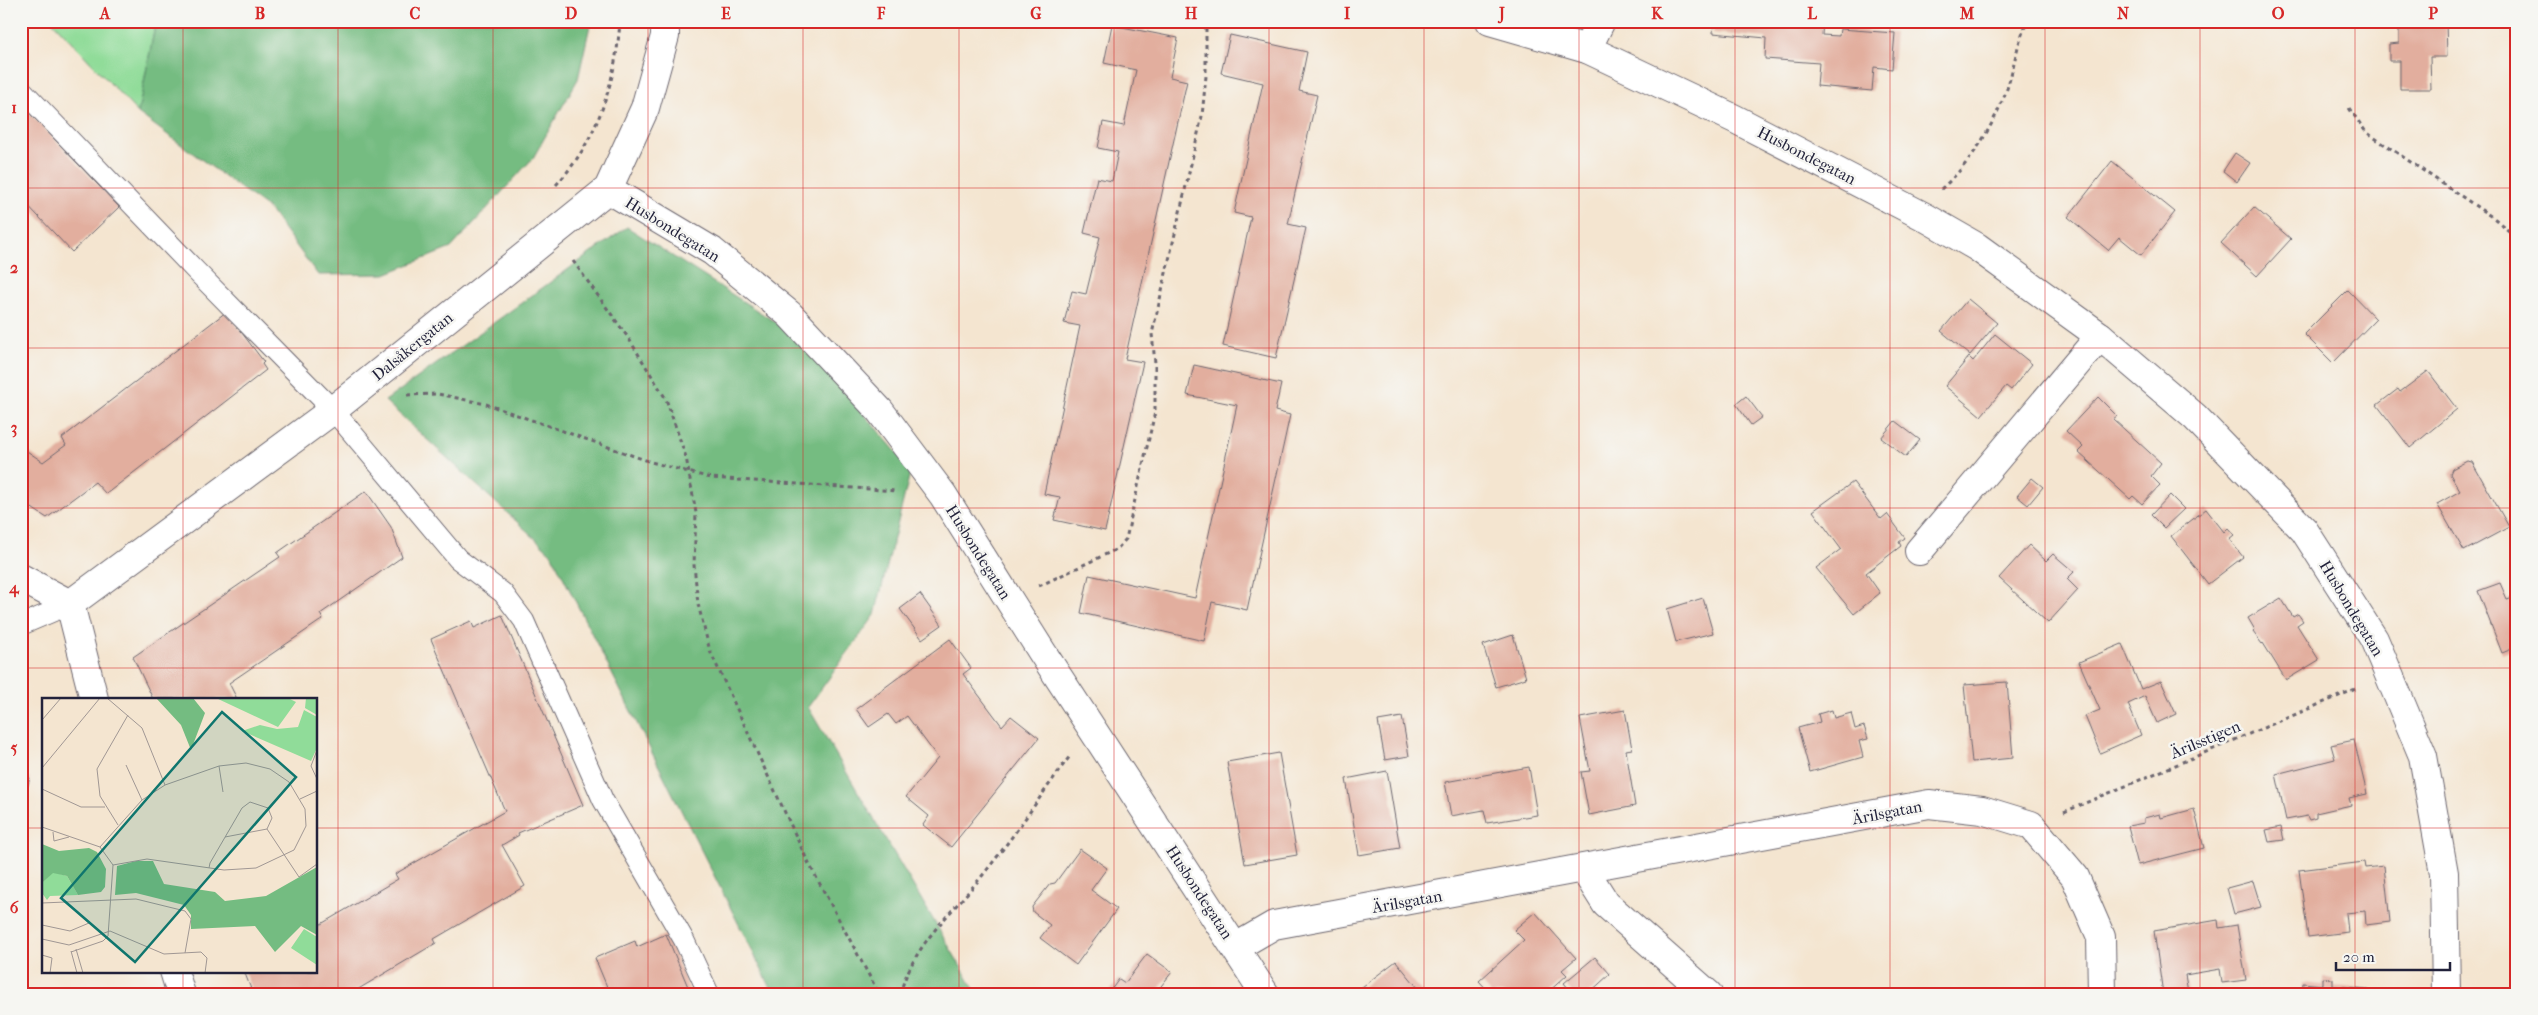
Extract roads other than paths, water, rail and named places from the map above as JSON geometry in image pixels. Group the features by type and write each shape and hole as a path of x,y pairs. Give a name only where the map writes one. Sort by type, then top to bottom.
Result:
{"street":[{"name":"Dalsåkergatan","path":"70,604 333,410 608,189 645,108 665,36 665,21"},
{"name":"Husbondegatan","path":"1490,21 1587,49 1735,119 1923,216 1977,247 2100,336 2195,417 2304,530 2374,639 2390,675 2423,756 2444,873 2446,994"},
{"path":"1587,49 1601,21"},
{"name":"Husbondegatan","path":"608,189 712,250 789,314 880,411 942,496 1265,994"},
{"path":"1919,551 2100,336"},
{"path":"21,578 70,604 94,698"},
{"name":"Ärilsgatan","path":"1236,947 1274,925 1929,804 1982,810 2031,825 2075,877 2102,937 2102,994"},
{"path":"1584,869 1606,904 1708,994"},
{"path":"174,972 181,994"}],"lane":[{"path":"21,89 333,410 458,559 503,593 524,621 603,800 684,940 709,994"},
{"path":"21,625 70,604"}]}
